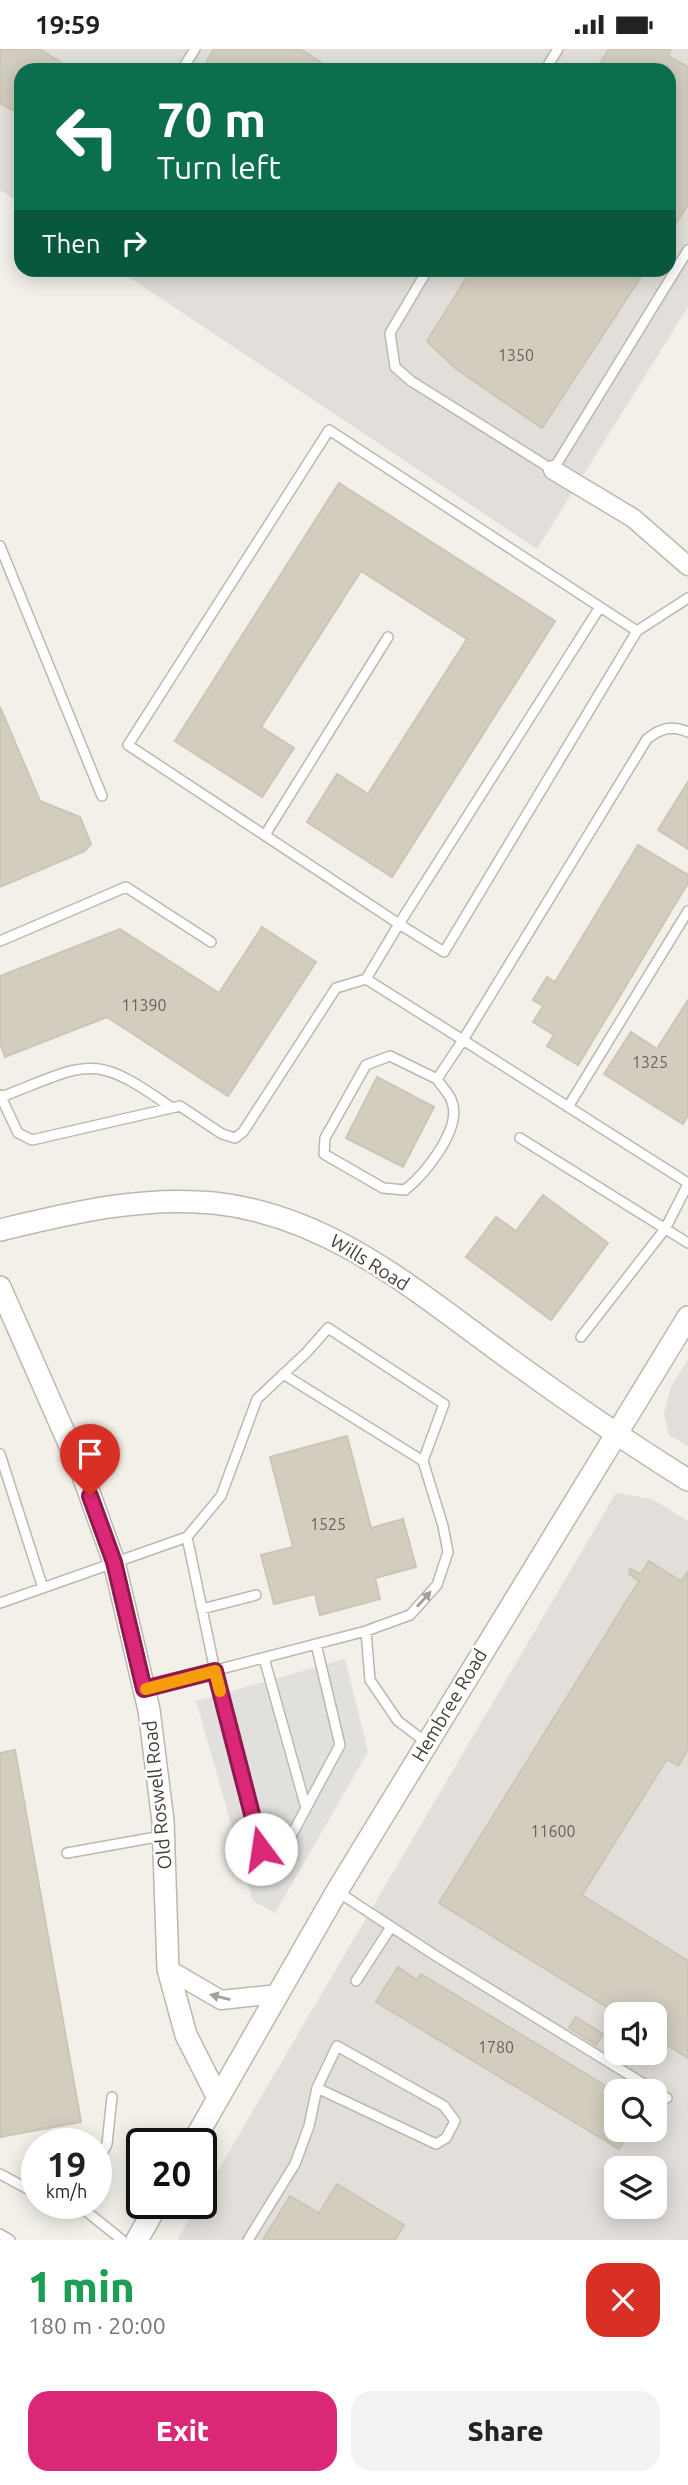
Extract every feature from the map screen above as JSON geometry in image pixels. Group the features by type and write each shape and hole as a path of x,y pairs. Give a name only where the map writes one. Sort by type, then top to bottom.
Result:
{"street":[{"path":"553,470 633,519 688,566"},
{"name":"Wills Road","path":"0,1230 88,1209 147,1201 213,1203 284,1218 333,1237 379,1263 614,1435 688,1480"},
{"name":"Old Roswell Road","path":"0,1287 82,1473 114,1562 144,1689 164,1836 168,1969 186,2035 218,2098"},
{"name":"Hembree Road","path":"218,2098 337,1891 688,1317"},
{"path":"168,1969 222,2000 238,2001 278,1994"},
{"path":"201,2128 218,2098"},
{"path":"137,2240 149,2219"}],"lane":[{"path":"676,270 688,250"},
{"path":"423,277 390,333 395,367 411,381 553,470 671,277"},
{"path":"636,632 329,430 128,745 444,952 636,632 688,598"},
{"path":"0,546 102,796"},
{"path":"172,1108 139,1084 99,1067 81,1067 0,1096 18,1133 32,1140 172,1108 180,1106 222,1134 235,1138 243,1132 336,988 366,979 600,607"},
{"path":"265,835 388,637"},
{"path":"437,1079 647,739 660,729 672,726 687,730"},
{"path":"0,941 126,887 211,942"},
{"path":"568,1107 688,911"},
{"path":"366,979 688,1183 665,1229 581,1337"},
{"path":"390,1056 437,1079 452,1102 455,1122 423,1176 405,1190 383,1188 324,1154 325,1137 366,1065 390,1056"},
{"path":"520,1138 688,1243"},
{"path":"0,1603 187,1537 221,1496 257,1399 328,1328 444,1404 423,1461 448,1552 437,1585 410,1615 366,1631 144,1689"},
{"path":"283,1374 423,1461"},
{"path":"0,1454 43,1588"},
{"path":"187,1537 215,1671 261,1849 290,1838 340,1745 316,1644"},
{"path":"202,1609 256,1595"},
{"path":"366,1631 370,1680 398,1721 427,1743"},
{"path":"264,1658 306,1808"},
{"path":"68,1853 164,1836"},
{"path":"337,1891 636,2079"},
{"path":"356,1981 391,1927"},
{"path":"248,2240 295,2164 309,2126 317,2088 337,2046 444,2106 455,2121 446,2138 436,2144 317,2088"},
{"path":"109,2128 112,2097"},
{"path":"0,2174 21,2185"},
{"path":"95,2219 122,2240"},
{"path":"0,2234 10,2240"}],"shaded area":[{"path":"0,49 688,49 688,307 537,549 129,277 676,277 676,63 14,63 14,199 0,190"},
{"path":"688,1360 688,1446 669,1435 664,1414 671,1386"},
{"path":"616,1493 652,1499 688,1521 688,2240 177,2240 189,2219 217,2219 217,2172"},
{"path":"345,1659 368,1752 275,1913 253,1901 196,1701"}],"building":[{"path":"0,49 39,49 62,63 14,63 14,110 0,103"},
{"path":"214,49 300,49 322,63 206,63"},
{"path":"609,49 671,49 668,56 688,67 688,205 676,223 676,63 600,63"},
{"path":"467,277 641,277 542,428 455,368 427,341"},
{"path":"339,483 555,621 392,877 307,822 337,774 368,794 467,639 361,571 261,727 294,748 262,797 175,741"},
{"path":"0,707 40,801 80,817 91,844 85,851 0,887"},
{"path":"688,782 688,849 658,830"},
{"path":"638,845 688,875 688,883 578,1065 547,1046 554,1035 533,1022 543,1006 533,1000 547,977 555,982"},
{"path":"262,927 316,962 228,1096 107,1017 5,1057 0,1043 0,976 120,929 219,993"},
{"path":"688,1000 688,1115 683,1124 604,1074 631,1032 657,1049"},
{"path":"377,1077 434,1107 403,1167 346,1138"},
{"path":"543,1195 608,1243 551,1320 466,1257 496,1217 516,1231"},
{"path":"347,1436 371,1528 403,1519 416,1567 375,1578 380,1599 320,1615 315,1594 274,1604 261,1555 293,1547 270,1457"},
{"path":"649,1561 681,1581 688,1572 688,1749 678,1766 667,1759 582,1895 688,1961 688,2058 667,2045 667,2002 604,2002 604,2005 439,1903 639,1581 629,1574 630,1569 641,1574"},
{"path":"15,1750 81,2122 49,2128 21,2128 21,2133 0,2137 0,1753"},
{"path":"398,1967 417,1980 421,1974 604,2085 604,2140 376,2002"},
{"path":"576,2017 603,2034 596,2045 569,2028"},
{"path":"607,2142 623,2142 619,2149"},
{"path":"337,2184 404,2225 395,2240 263,2240 290,2196 319,2213"}],"slow traffic":[{"path":"146,1689 215,1671 220,1691"}],"route":[{"path":"90,1496 114,1562 144,1689 215,1671 261,1849"}]}
